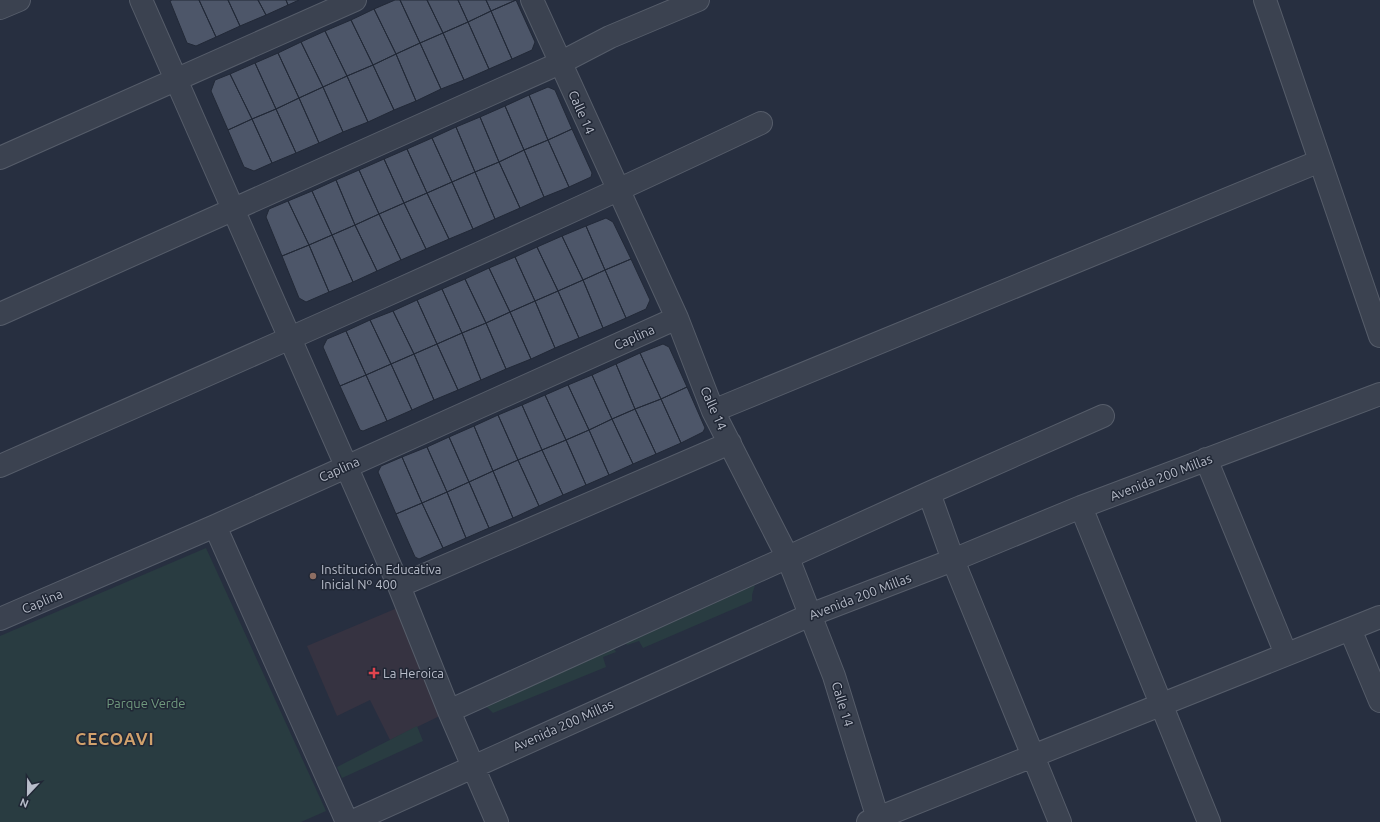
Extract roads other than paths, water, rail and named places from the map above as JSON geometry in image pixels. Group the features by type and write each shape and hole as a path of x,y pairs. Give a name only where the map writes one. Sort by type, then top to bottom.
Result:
{"street":[{"path":"0,8 19,0"},
{"path":"141,0 398,586 449,711 497,822"},
{"path":"0,158 356,0"},
{"name":"Calle 14","path":"532,0 676,318 713,410 788,558 834,676 875,821"},
{"path":"0,314 560,63 610,37 698,0"},
{"path":"1265,0 1380,336"},
{"path":"0,466 290,339 761,123"},
{"path":"713,410 1320,161"},
{"name":"Caplina","path":"0,619 215,526 676,318"},
{"name":"Avenida 200 Millas","path":"351,822 810,615 953,560 1081,508 1380,394"},
{"path":"449,711 788,558 929,492 1103,416"},
{"path":"398,586 730,443"},
{"path":"1206,460 1286,654"},
{"path":"929,492 953,560 1060,822"},
{"path":"1081,508 1209,822"},
{"path":"215,526 347,822"},
{"path":"875,821 1161,704 1380,617"},
{"path":"1350,628 1380,701"}],"place":[{"name":"Institución Educativa Inicial Nº 400","path":"313,576"},
{"name":"La Heroica","path":"374,673"}],"district":[{"name":"CECOAVI","path":"115,739"}],"park label":[{"name":"Parque Verde","path":"146,703"}]}
